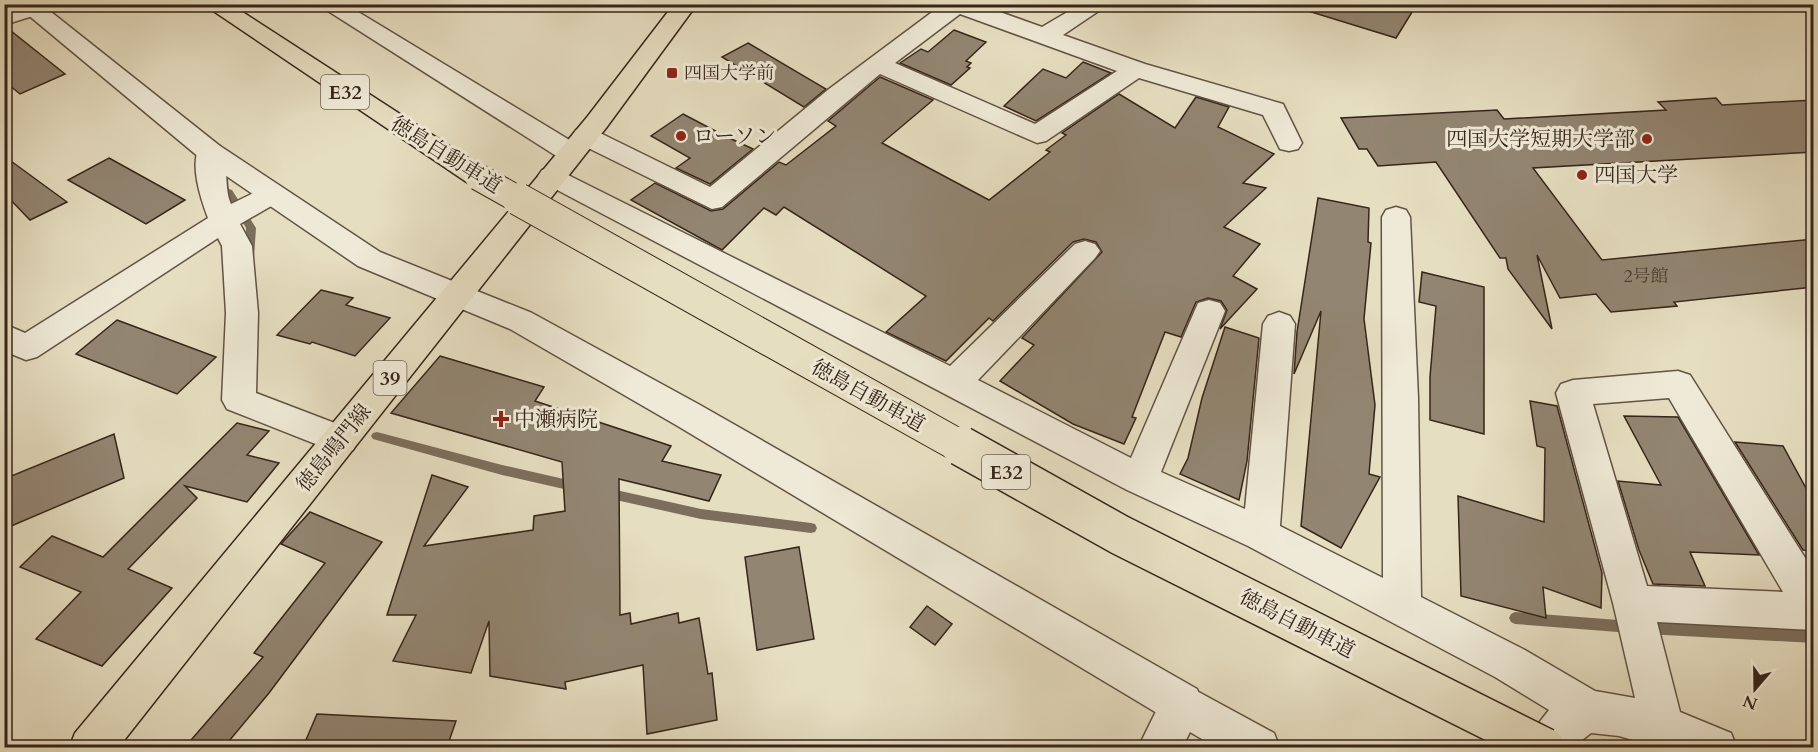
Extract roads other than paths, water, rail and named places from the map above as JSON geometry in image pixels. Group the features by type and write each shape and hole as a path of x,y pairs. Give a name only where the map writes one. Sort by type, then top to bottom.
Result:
{"main road":[{"name":"徳島自動車道","path":"214,4 478,177 1120,535 1545,747"},
{"name":"徳島鳴門線","path":"90,747 341,440 569,155 686,4"}],"street":[{"path":"328,4 569,155 953,384 1140,479 1261,534 1509,663 1590,712 1663,727 1716,747"},
{"path":"1042,37 1098,4"},
{"path":"569,155 712,200 838,94 956,5 1136,69 1274,110 1289,143"},
{"path":"4,18 28,7 210,152 244,209 237,246 242,302 239,400 341,440"},
{"path":"878,64 1037,135 1136,69"},
{"path":"210,152 212,192 244,209 458,293 521,321 688,415 1259,747"},
{"path":"4,336 26,348 244,209"},
{"path":"1396,217 1401,399 1402,608"},
{"path":"953,384 1085,252"},
{"path":"1140,479 1209,311"},
{"path":"1261,534 1279,324"},
{"path":"1637,620 1814,610 1678,384 1573,393 1637,620 1663,727"},
{"path":"1159,747 1182,704"},
{"path":"1545,747 1559,726 1590,712"}],"waterway":[{"path":"229,192 251,228 251,256"},
{"path":"377,436 502,470 577,487"},
{"path":"607,493 701,514 811,528"},
{"path":"1515,618 1631,627"},
{"path":"1646,628 1814,637"}],"place":[{"name":"四国大学前","path":"672,73"},
{"name":"ローソン","path":"681,136"},
{"name":"四国大学短期大学部","path":"1647,139"},
{"name":"四国大学","path":"1582,175"},
{"name":"中瀬病院","path":"501,419"}]}
